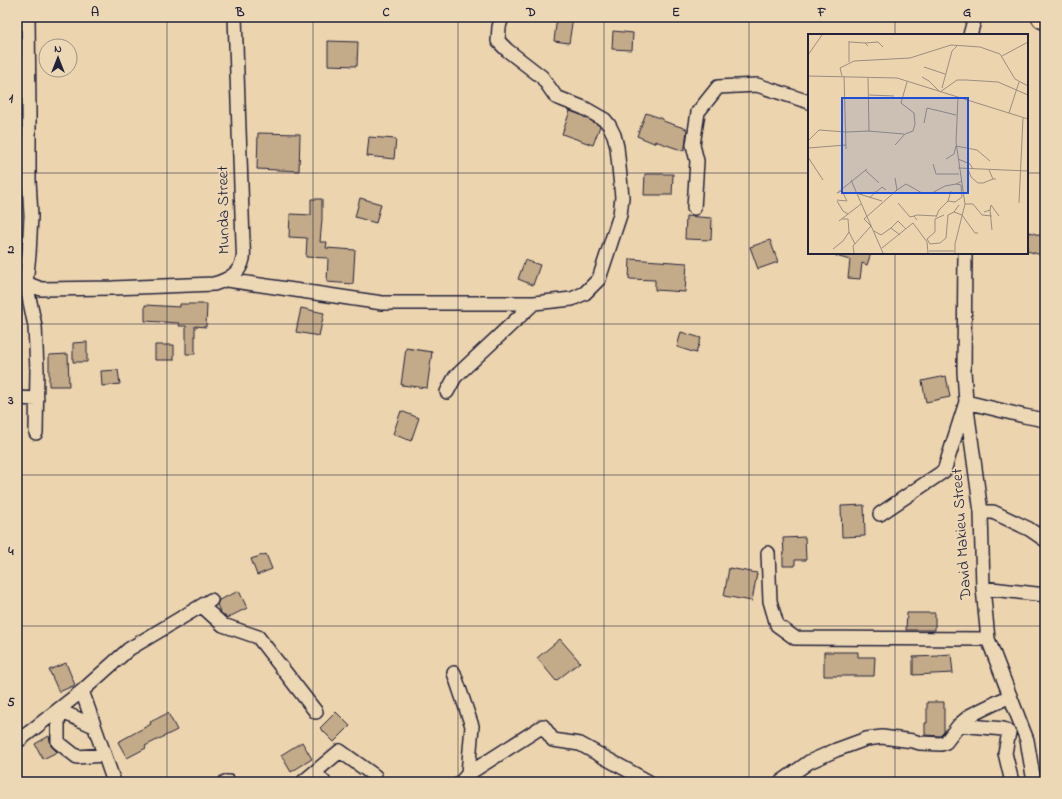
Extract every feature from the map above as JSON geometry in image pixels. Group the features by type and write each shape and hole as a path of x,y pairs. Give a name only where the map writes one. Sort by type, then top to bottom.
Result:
{"street":[{"path":"28,17 28,180 31,216 29,254 21,282 35,326 37,370 36,433"},
{"name":"Munda Street","path":"227,280 240,267 243,260 235,17"},
{"path":"21,282 41,289 214,284 227,280 382,303 534,303 572,298 585,293 599,280 620,215 622,197 617,147 614,135 605,120 584,108 556,97 542,78 498,41 499,27 502,17"},
{"path":"970,34 974,17"},
{"path":"694,208 697,161 693,145 698,112 718,87 757,86 808,102"},
{"name":"David Makieu Street","path":"965,254 964,371 966,402 981,512 983,588 988,640 1027,740 1034,782"},
{"path":"447,392 455,377 534,303"},
{"path":"17,398 37,399"},
{"path":"880,514 944,471 966,402 1045,420"},
{"path":"981,512 993,512 1029,529 1045,540"},
{"path":"768,553 770,601 777,625 795,638 988,640"},
{"path":"983,588 1045,595"},
{"path":"17,742 82,691 129,649 206,603 223,625 258,637 316,712"},
{"path":"454,673 472,726 465,778"},
{"path":"82,691 114,782"},
{"path":"781,782 809,762 866,739 882,737 920,743 941,744 946,742 959,725 970,715 1010,696"},
{"path":"58,710 94,726"},
{"path":"58,710 58,742 77,757 104,755"},
{"path":"959,725 1003,729 1009,732 1005,754 1012,782"},
{"path":"465,778 544,726 554,740 580,744 649,782"},
{"path":"303,782 340,751 375,776"},
{"path":"315,772 324,782"}],"building":[{"path":"557,17 573,17 569,43 554,41"},
{"path":"613,31 633,33 632,50 612,49"},
{"path":"328,41 358,42 357,66 328,65"},
{"path":"570,111 581,115 600,126 593,145 562,134"},
{"path":"646,113 663,119 663,121 687,129 684,151 655,141 654,143 637,136"},
{"path":"258,133 300,134 299,171 257,169"},
{"path":"369,137 396,139 394,159 367,156"},
{"path":"645,174 673,174 672,195 644,195"},
{"path":"360,198 381,204 376,223 355,217"},
{"path":"311,199 322,199 320,242 327,242 326,248 355,250 353,284 327,282 328,258 306,257 307,238 289,237 290,214 311,215"},
{"path":"686,216 712,218 711,240 685,239"},
{"path":"1030,232 1045,237 1045,256 1028,251 1028,238"},
{"path":"770,240 778,262 758,269 750,247"},
{"path":"836,254 871,254 867,265 862,263 860,279 848,278 850,260 836,256"},
{"path":"630,259 687,263 685,292 655,290 655,280 629,279"},
{"path":"525,260 540,265 533,285 518,279"},
{"path":"180,304 207,304 206,327 195,326 195,354 186,354 186,326 179,326 179,323 145,321 145,305 180,307"},
{"path":"301,308 324,313 319,336 296,332"},
{"path":"681,332 701,338 696,353 677,347"},
{"path":"87,342 87,362 73,362 73,343"},
{"path":"155,345 174,345 174,360 155,360"},
{"path":"406,348 432,352 427,388 401,385"},
{"path":"68,354 69,386 49,386 49,355"},
{"path":"118,370 120,384 102,386 101,371"},
{"path":"946,376 950,397 926,402 922,381"},
{"path":"401,411 419,418 411,441 393,434"},
{"path":"864,505 865,536 842,537 841,506"},
{"path":"805,537 806,560 795,560 795,566 783,566 783,538"},
{"path":"266,554 272,569 257,575 251,559"},
{"path":"729,568 757,573 752,601 724,596"},
{"path":"239,591 247,608 227,618 221,613 217,605 219,600"},
{"path":"907,613 935,613 935,630 906,630"},
{"path":"560,639 580,662 556,681 537,658"},
{"path":"824,652 858,652 858,657 875,657 874,676 824,676"},
{"path":"951,654 953,673 913,675 913,657"},
{"path":"66,663 75,685 59,692 49,670"},
{"path":"927,702 944,702 944,732 940,736 925,735 925,723 927,723"},
{"path":"336,712 350,726 334,742 320,728"},
{"path":"168,713 177,730 145,746 146,748 127,758 118,742 151,724 150,722"},
{"path":"49,736 51,746 57,752 43,759 35,744"},
{"path":"302,742 312,759 291,772 281,755"}]}
